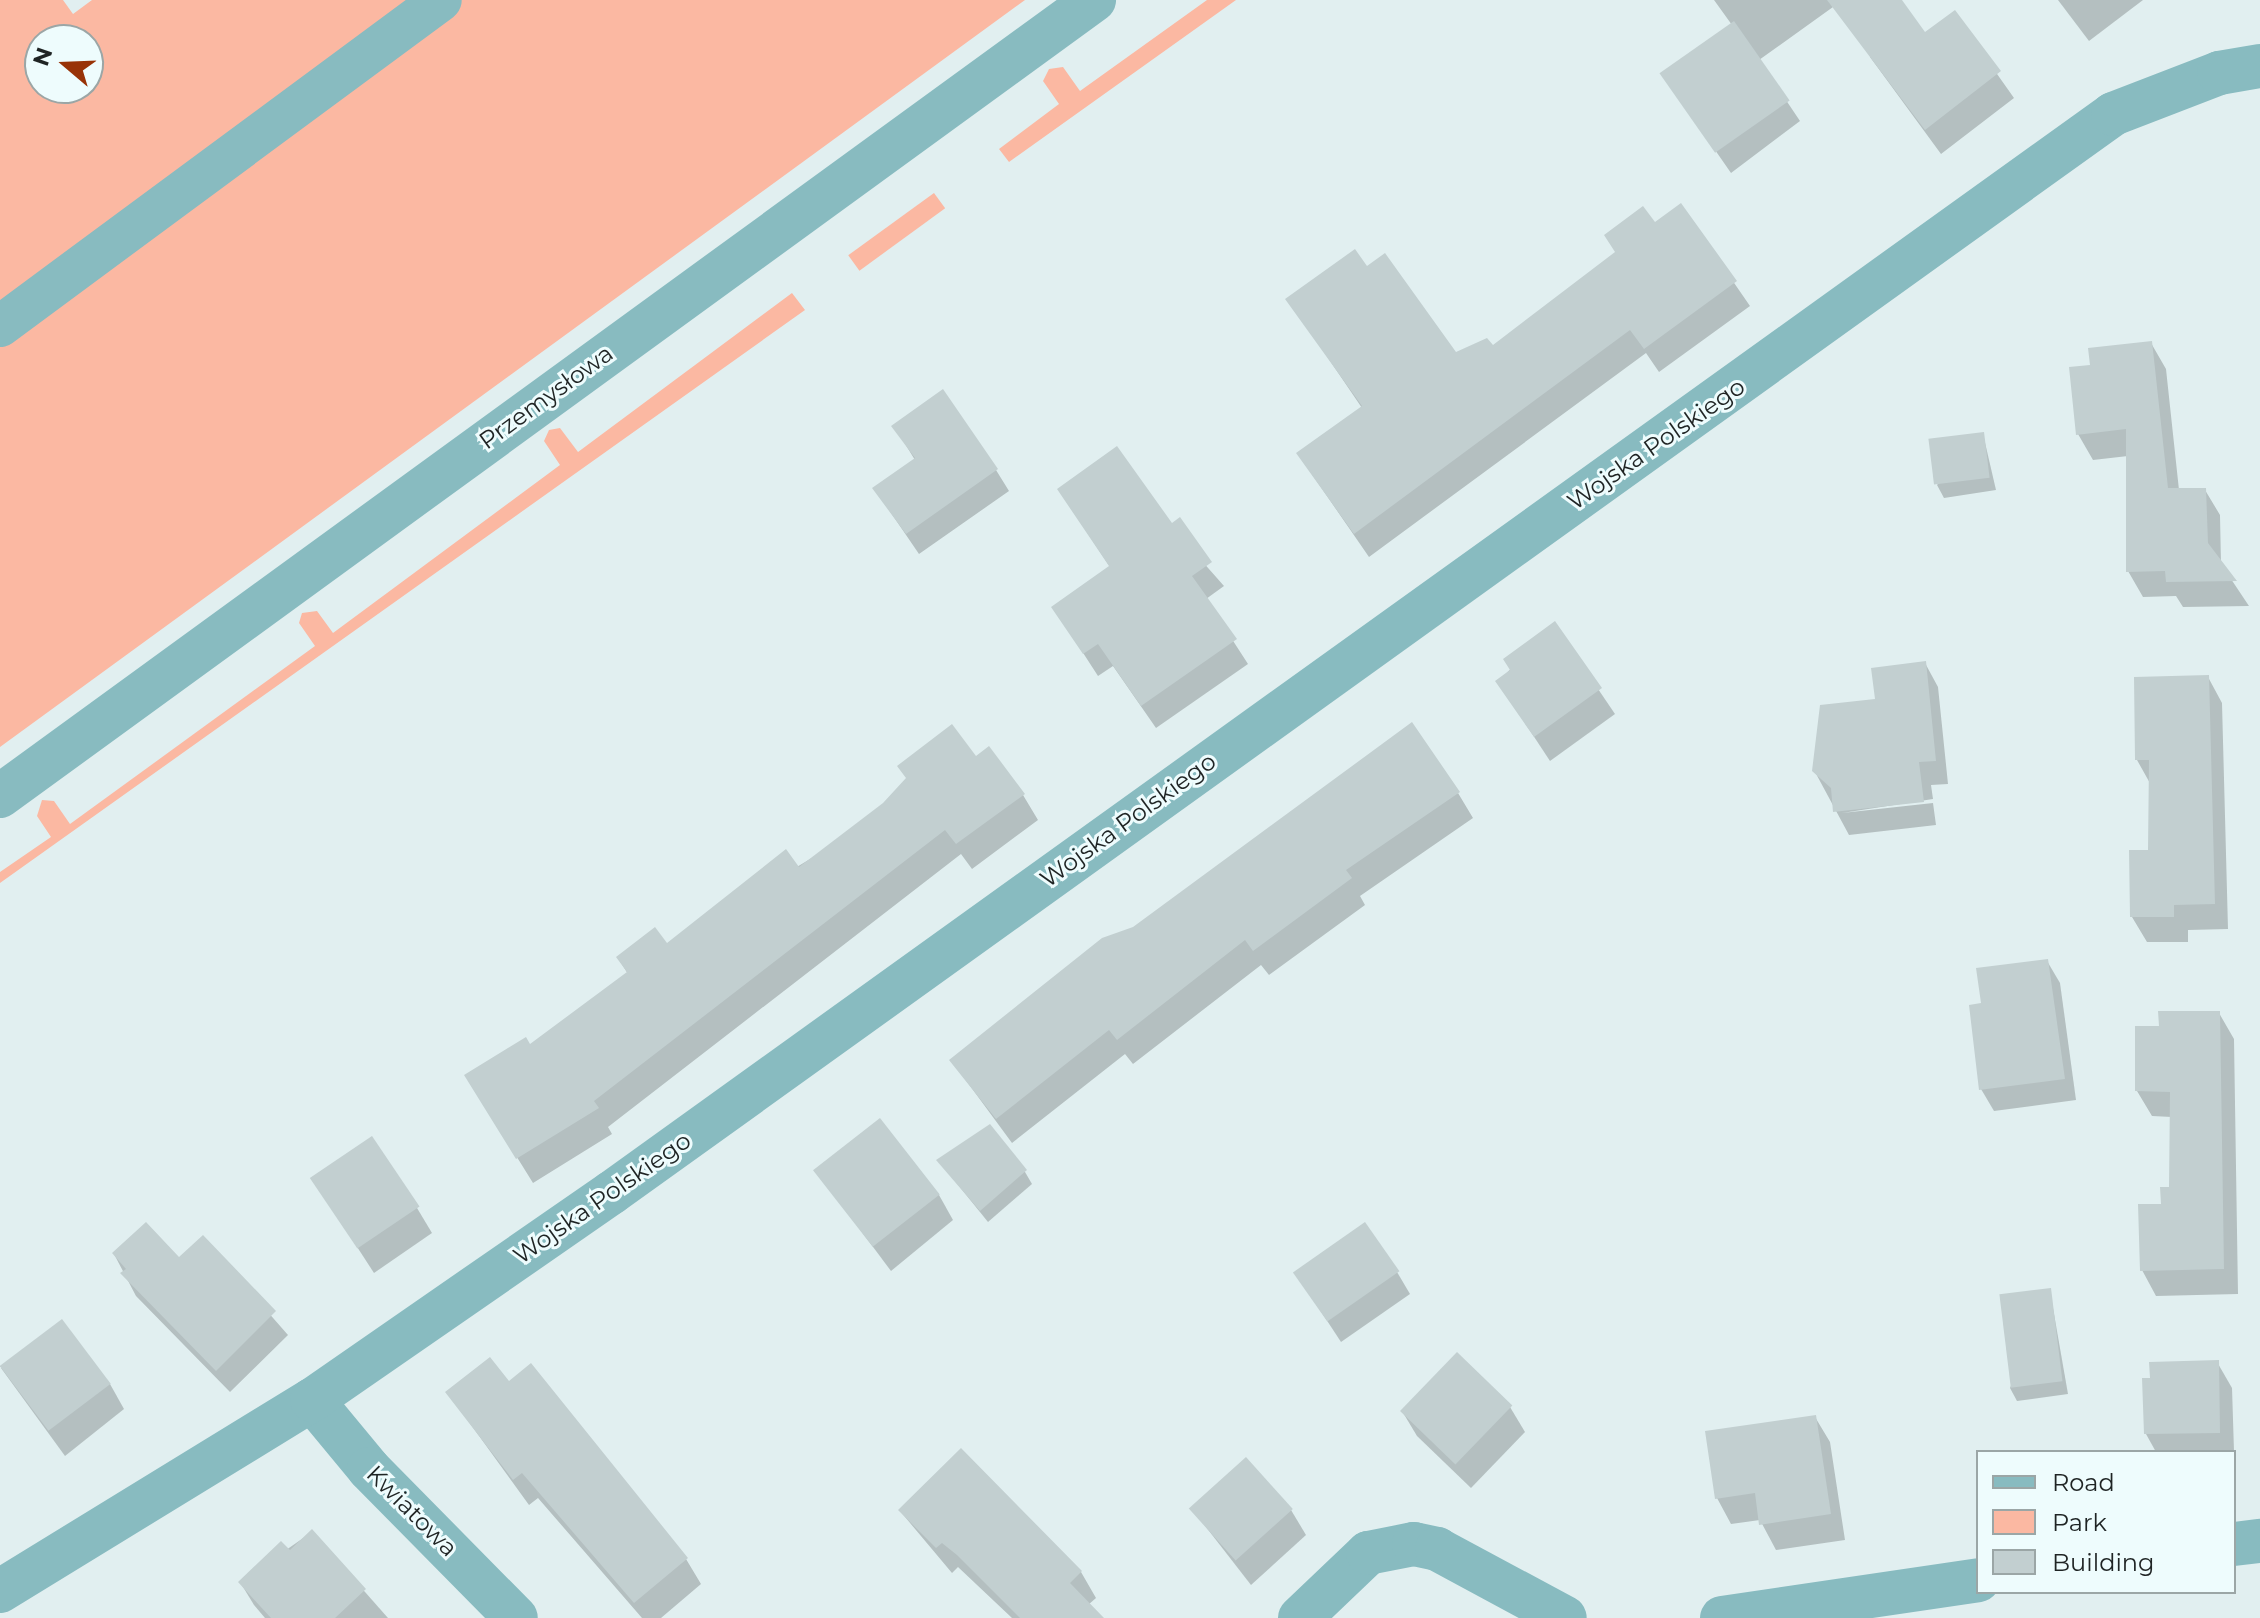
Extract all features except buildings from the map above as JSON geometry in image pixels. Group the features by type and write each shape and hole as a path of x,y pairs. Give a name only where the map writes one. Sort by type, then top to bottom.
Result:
{"street":[{"path":"0,326 441,0"},
{"name":"Przemysłowa","path":"0,796 1094,0"},
{"name":"Wojska Polskiego","path":"0,1591 312,1400 611,1193 2113,114 2219,73 2260,66"},
{"name":"Kwiatowa","path":"312,1400 516,1618"},
{"path":"2236,1544 2260,1541"},
{"path":"1300,1618 1368,1553 1414,1544 1437,1549 1565,1618"},
{"path":"1722,1618 1976,1580"}],"green space":[{"path":"0,0 63,0 73,14 92,0 1025,0 0,747"},
{"path":"1207,0 1236,0 1009,162 999,149 1059,104 1043,81 1049,69 1063,67 1080,91"},
{"path":"934,193 945,208 859,271 848,255"},
{"path":"792,293 805,310 0,883 0,872 51,837 37,816 42,800 54,801 70,824 315,646 299,623 302,613 317,611 333,633 560,465 544,441 549,430 560,428 578,452"}]}
